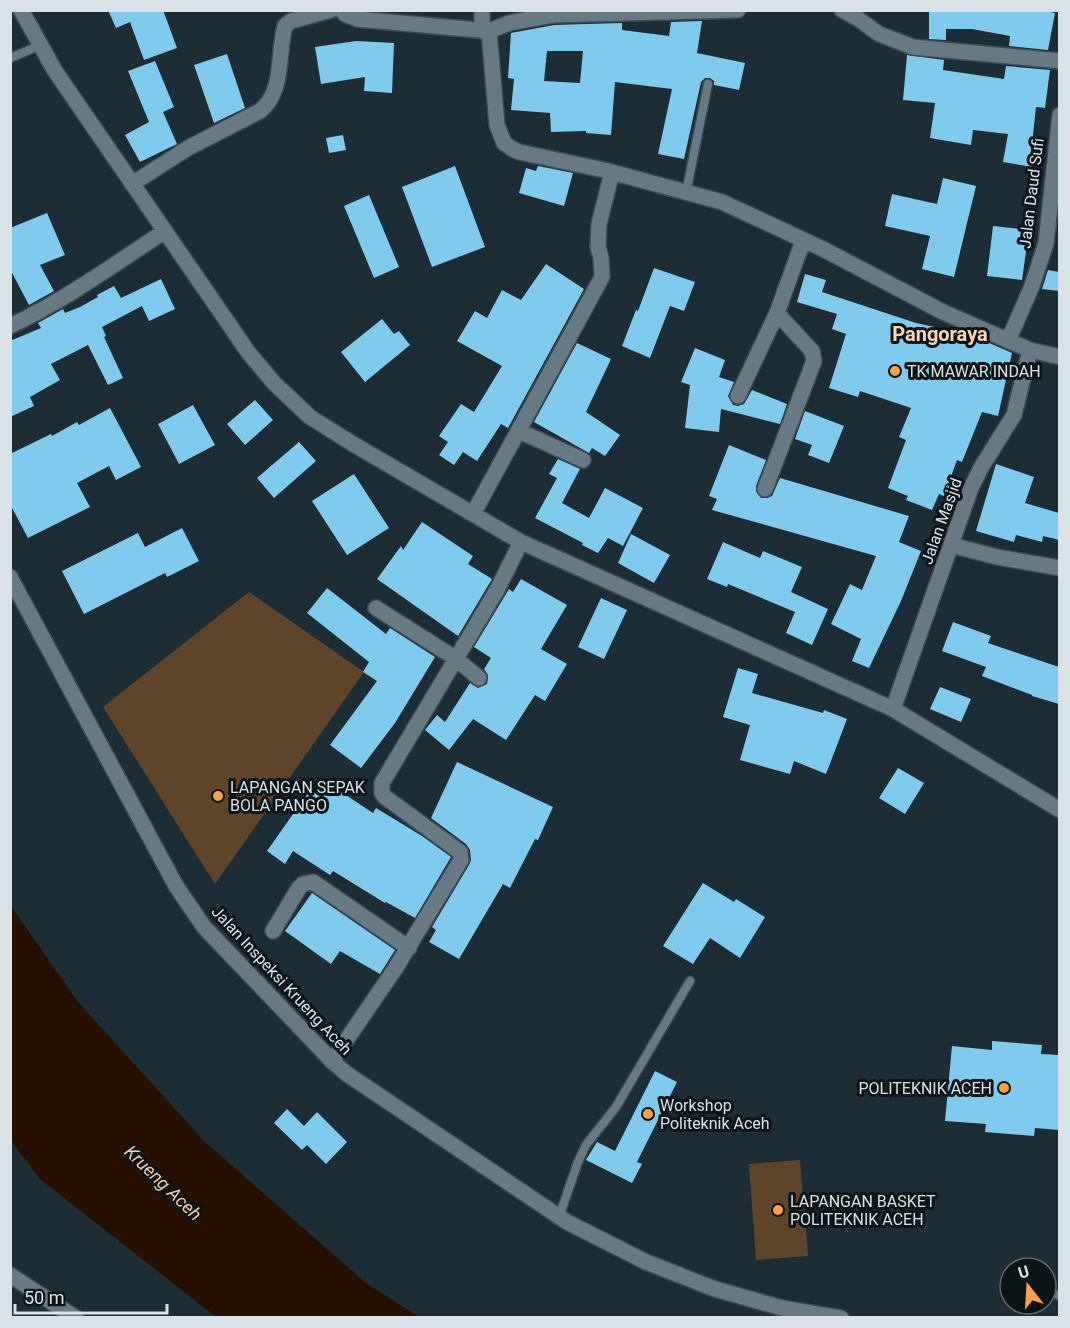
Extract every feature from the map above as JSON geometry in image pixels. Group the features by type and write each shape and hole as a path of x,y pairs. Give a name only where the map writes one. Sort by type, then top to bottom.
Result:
{"street":[{"path":"21,10 55,71 248,352 274,383 310,417 521,542 893,709 1059,810"},
{"path":"132,184 188,148 260,111 270,103 281,60 285,26 291,21 331,10"},
{"path":"342,10 345,14 357,19 486,31 509,23 553,15 738,10"},
{"path":"482,10 497,125 504,143 519,152 612,172 722,202 943,312 1030,350 1059,357"},
{"path":"842,10 879,34 913,47 1059,61"},
{"name":"Jalan Daud Sufi","path":"1008,341 1032,286 1046,243 1059,115"},
{"path":"473,514 602,277 598,247 599,224 612,172"},
{"path":"10,326 34,315 74,291 165,231"},
{"path":"738,396 777,313 803,241"},
{"path":"765,489 814,361 812,351 777,313"},
{"name":"Jalan Masjid","path":"893,709 971,488 981,466 1014,416 1030,350"},
{"path":"519,431 583,460"},
{"path":"332,1061 409,948 459,864 461,855 385,797 382,783 497,590 521,542"},
{"path":"951,545 997,557 1059,568"},
{"name":"Jalan Inspeksi Krueng Aceh","path":"10,577 176,886 204,927 332,1061 347,1074 559,1217 646,1262 715,1289 782,1308 842,1317"},
{"path":"376,608 455,658 479,678"},
{"path":"273,931 299,888 303,884 313,882 409,948"},
{"path":"10,1275 76,1317"}],"lane":[{"path":"10,58 41,45"},
{"path":"686,193 708,84"},
{"path":"559,1217 586,1145 616,1107 690,981"}],"shaded area":[{"name":"LAPANGAN SEPAK BOLA PANGO","path":"249,592 364,672 215,884 103,707"},
{"name":"LAPANGAN BASKET POLITEKNIK ACEH","path":"800,1160 808,1256 756,1260 749,1164"}],"water":[{"name":"Krueng Aceh","path":"10,905 78,1002 205,1142 367,1284 419,1317 216,1317 40,1179 11,1141"}],"building":[{"path":"108,10 163,10 177,48 144,60 130,22 116,28"},
{"path":"929,10 1040,10 1055,13 1048,50 1009,46 1010,36 972,29 946,29 946,40 929,39"},
{"path":"702,21 697,53 745,63 739,90 714,85 714,81 710,78 705,78 701,82 684,159 658,154 672,89 615,82 611,135 586,133 586,131 551,132 550,113 511,110 514,79 508,78 511,33 554,25 622,23 622,30 669,36 671,22","holes":["547,51 583,51 580,83 544,81"]},
{"path":"356,41 394,43 392,93 364,91 365,77 321,84 315,47"},
{"path":"227,54 245,108 214,123 194,65"},
{"path":"907,55 944,60 943,70 1004,79 1006,66 1050,70 1045,108 1036,107 1032,144 1036,145 1032,167 1003,162 1008,134 973,130 971,145 930,138 935,103 903,100"},
{"path":"155,61 174,107 163,112 177,144 140,162 125,135 149,122 128,71"},
{"path":"343,135 346,150 329,153 326,138"},
{"path":"455,166 485,247 432,267 402,187"},
{"path":"538,166 573,173 564,206 519,193 526,168 536,171"},
{"path":"943,178 976,186 954,277 922,269 930,236 885,226 892,194 937,204"},
{"path":"369,195 399,267 374,278 344,206"},
{"path":"47,213 65,255 40,265 54,291 29,305 10,269 10,228"},
{"path":"993,226 1029,230 1022,280 987,276"},
{"path":"546,264 584,289 508,428 501,424 477,461 463,452 454,465 439,455 448,442 439,436 461,404 474,412 502,366 457,341 475,311 487,318 502,290 521,300"},
{"path":"654,268 695,282 684,311 670,306 650,358 622,346"},
{"path":"1048,270 1059,272 1059,291 1042,289"},
{"path":"805,274 826,280 822,292 916,323 971,335 1012,353 998,416 982,412 962,462 957,460 944,496 939,494 932,510 906,500 908,496 888,488 906,440 899,437 911,408 860,391 858,397 829,388 846,334 832,329 837,314 797,302"},
{"path":"161,279 175,309 149,321 142,306 102,327 106,336 104,337 123,378 108,385 88,345 51,364 60,380 30,397 34,406 10,417 10,341 41,328 38,323 63,309 65,313 80,307 114,286 121,298"},
{"path":"382,319 394,334 399,331 410,345 365,382 341,352"},
{"path":"577,343 611,359 586,412 620,435 605,456 592,448 589,453 534,422"},
{"path":"695,348 725,360 719,377 734,382 728,396 733,405 744,404 752,390 787,404 780,424 721,409 719,432 685,428 690,385 681,382"},
{"path":"255,400 273,420 245,445 227,424"},
{"path":"193,405 215,445 179,464 158,424"},
{"path":"110,408 141,467 116,480 109,466 77,483 90,507 28,538 10,504 10,454 51,434 52,436 77,422 79,425"},
{"path":"805,411 844,426 829,463 808,455 812,445 795,439"},
{"path":"299,442 316,461 274,498 257,478"},
{"path":"729,445 766,460 756,486 756,491 761,498 772,496 780,478 909,516 899,542 921,551 901,601 869,668 852,661 861,639 831,624 850,584 862,590 876,556 712,510 717,499 709,496"},
{"path":"558,459 580,469 562,503 589,518 605,488 643,508 623,546 608,538 598,553 535,518 557,478 549,474"},
{"path":"996,464 1034,477 1025,503 1059,513 1059,540 1043,536 1042,542 1016,535 1014,542 976,531"},
{"path":"354,474 389,528 347,555 312,501"},
{"path":"422,522 473,556 468,564 492,579 458,636 377,579 401,546 403,550"},
{"path":"182,528 199,561 167,577 165,573 84,614 62,571 138,533 145,547"},
{"path":"631,534 670,555 654,583 618,563"},
{"path":"723,542 760,558 763,551 802,567 791,592 828,609 812,645 786,633 795,612 728,584 727,587 707,579"},
{"path":"521,579 567,605 541,649 567,664 545,701 535,695 506,740 473,719 449,750 425,730 437,715 445,722 470,683 478,688 487,684 488,675 484,669 491,658 474,647 509,589 513,592"},
{"path":"327,588 386,634 390,628 435,657 395,723 361,768 330,745 377,681 363,672 369,662 307,613"},
{"path":"601,598 627,610 604,659 578,647"},
{"path":"953,622 991,636 988,643 1059,667 1059,704 982,676 986,667 942,651"},
{"path":"738,668 758,674 752,693 823,713 824,710 847,719 826,774 794,761 790,774 740,760 750,725 723,717"},
{"path":"940,687 971,699 961,722 930,709"},
{"path":"457,762 553,807 538,840 535,839 510,888 503,884 459,959 429,942 436,930 432,927 471,860 470,850 466,844 431,818"},
{"path":"898,768 924,783 905,814 879,798"},
{"path":"329,784 373,813 376,808 451,857 415,918 385,903 333,871 330,875 293,851 285,864 267,851 310,790 321,797"},
{"path":"703,883 734,902 736,899 765,917 740,958 710,938 693,964 663,946"},
{"path":"312,893 395,950 380,974 340,951 331,964 285,931"},
{"name":"POLITEKNIK ACEH","path":"992,1041 1042,1045 1041,1054 1059,1055 1059,1130 1035,1128 1034,1136 985,1132 986,1124 945,1121 952,1046 992,1050"},
{"name":"Workshop Politeknik Aceh","path":"655,1071 677,1082 637,1162 642,1164 632,1183 586,1160 597,1142 615,1151"},
{"path":"287,1109 304,1126 317,1112 347,1142 326,1164 307,1145 302,1150 274,1123"}],"place":[{"name":"TK MAWAR INDAH","path":"895,371"},
{"name":"LAPANGAN SEPAK BOLA PANGO","path":"218,796"},
{"name":"POLITEKNIK ACEH","path":"1004,1088"},
{"name":"Workshop Politeknik Aceh","path":"648,1114"},
{"name":"LAPANGAN BASKET POLITEKNIK ACEH","path":"778,1210"}],"district":[{"name":"Pangoraya","path":"940,334"}]}
